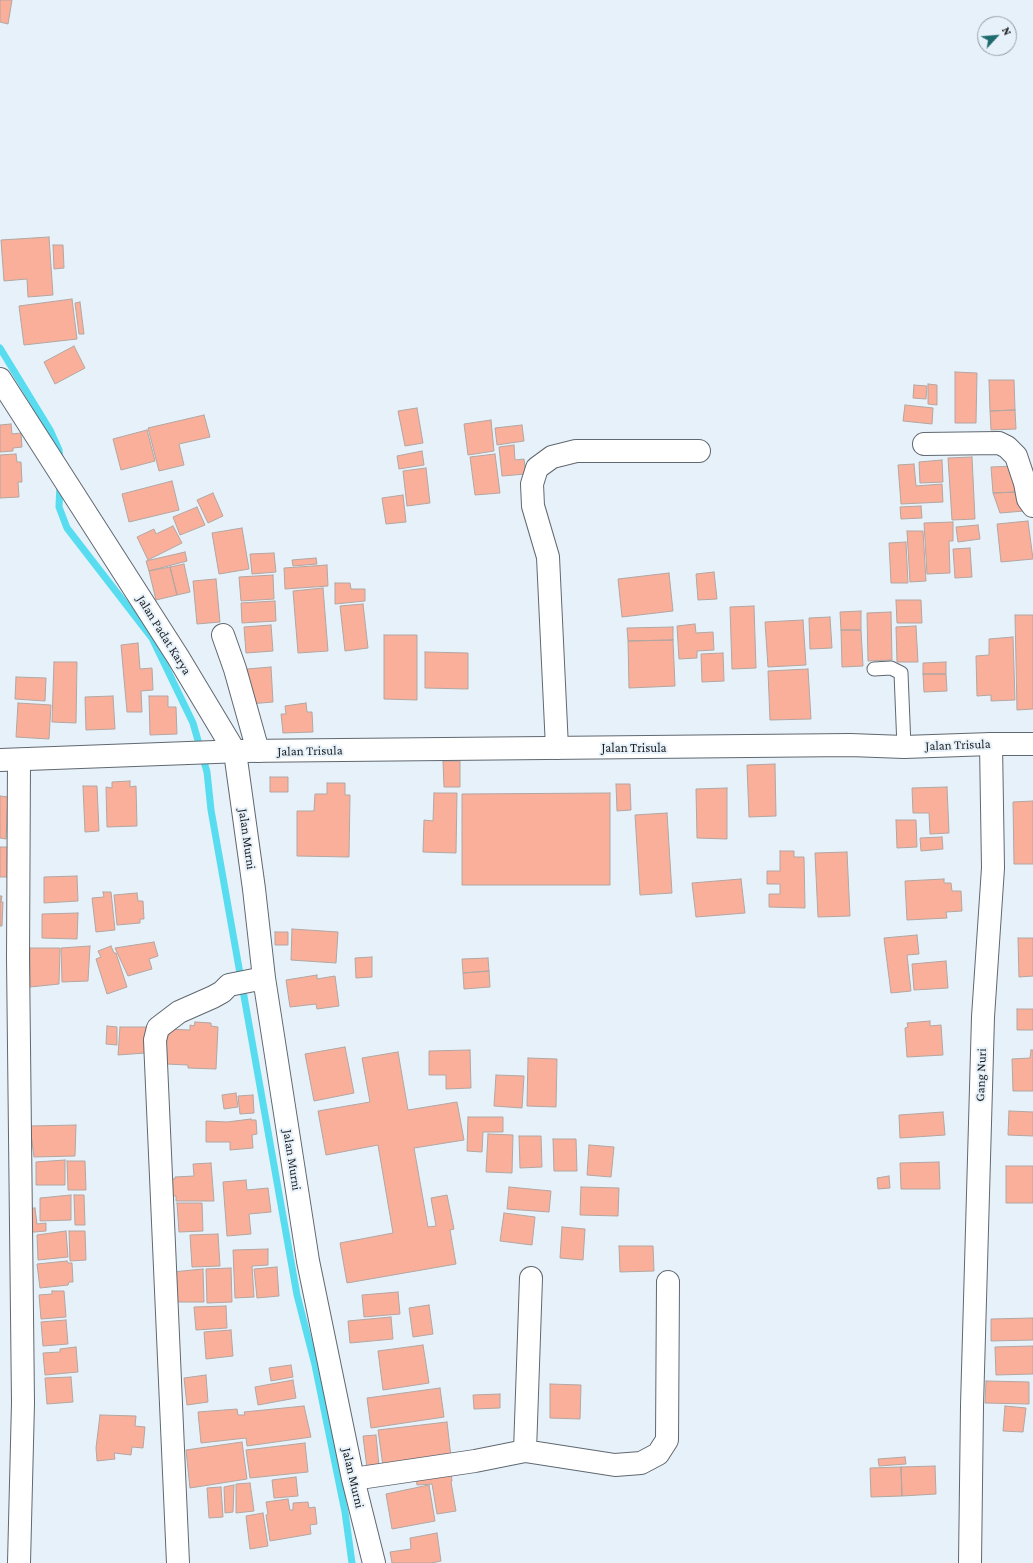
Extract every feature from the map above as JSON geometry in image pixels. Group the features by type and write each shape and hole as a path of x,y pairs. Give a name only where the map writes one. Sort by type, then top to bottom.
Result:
{"street":[{"name":"Jalan Padat Karya","path":"0,380 178,657 235,752"},
{"path":"924,444 999,443 1007,447 1016,456 1025,483 1028,499 1033,506"},
{"path":"557,748 548,558 533,506 532,484 537,468 552,457 576,451 700,451"},
{"path":"223,635 235,670 258,751"},
{"name":"Gang Nuri","path":"970,1563 972,1406 983,1017 993,868 991,744"},
{"name":"Jalan Trisula","path":"10,760 258,751 850,745 904,747 1033,744"},
{"name":"Jalan Murni","path":"235,752 254,889 258,979 308,1261 353,1479 374,1563"},
{"path":"10,760 18,958 23,1403 19,1563"},
{"path":"178,1563 155,1040 158,1028 179,1012 222,992 229,985 258,979"},
{"path":"525,1451 531,1278"},
{"path":"353,1479 475,1461 525,1451 615,1465 641,1463 658,1454 667,1440 668,1282"}],"lane":[{"path":"874,669 891,668 901,673 904,747"}],"building":[{"path":"0,0 12,0 8,24 0,22"},
{"path":"49,237 53,295 28,297 27,279 4,281 1,240"},
{"path":"53,245 63,245 64,268 54,269"},
{"path":"72,299 77,339 24,345 19,306"},
{"path":"80,302 84,334 79,334 75,303"},
{"path":"74,346 85,368 55,384 44,362"},
{"path":"955,372 977,373 976,423 955,423"},
{"path":"989,380 1014,380 1015,410 990,411"},
{"path":"928,384 937,385 937,405 928,404"},
{"path":"914,385 927,386 926,399 913,398"},
{"path":"905,405 933,408 932,424 903,421"},
{"path":"417,408 423,443 405,446 398,411"},
{"path":"1015,410 1016,429 991,430 990,411"},
{"path":"204,415 210,437 179,444 184,465 159,471 148,428"},
{"path":"491,420 494,451 468,455 464,424"},
{"path":"11,424 12,434 21,433 22,447 13,448 13,451 0,452 0,425"},
{"path":"522,425 524,441 497,445 495,428"},
{"path":"147,430 155,461 121,470 113,439"},
{"path":"514,445 515,460 524,459 526,474 502,476 499,447"},
{"path":"422,451 424,465 399,469 397,456"},
{"path":"16,454 17,462 21,462 22,482 18,482 19,497 0,498 0,455"},
{"path":"495,454 500,493 475,495 470,457"},
{"path":"972,457 975,519 952,520 948,458"},
{"path":"942,460 943,482 920,483 919,462"},
{"path":"914,464 916,486 942,484 943,502 901,504 898,465"},
{"path":"1015,466 1017,492 993,493 991,467"},
{"path":"426,468 430,503 407,506 403,471"},
{"path":"172,481 179,510 129,522 122,494"},
{"path":"1017,492 1024,511 1000,513 993,493"},
{"path":"213,493 223,516 208,523 197,500"},
{"path":"403,495 406,522 386,524 382,498"},
{"path":"921,506 922,518 901,519 900,507"},
{"path":"197,507 205,525 180,535 173,517"},
{"path":"1028,521 1033,559 1001,562 997,524"},
{"path":"953,522 953,541 949,541 950,573 927,574 924,523"},
{"path":"978,525 980,539 958,542 956,527"},
{"path":"173,526 182,543 148,560 137,537 154,529 156,534"},
{"path":"242,528 249,569 219,574 212,533"},
{"path":"907,531 923,531 926,581 910,582"},
{"path":"906,542 908,583 891,583 889,543"},
{"path":"970,548 972,577 955,578 953,549"},
{"path":"185,552 187,561 149,571 146,561"},
{"path":"274,553 276,572 252,574 250,554"},
{"path":"316,558 317,564 293,566 292,560"},
{"path":"184,564 190,592 177,595 170,567"},
{"path":"327,565 328,586 285,589 284,568"},
{"path":"170,567 177,595 156,600 149,571"},
{"path":"714,572 717,599 698,600 696,574"},
{"path":"669,573 673,611 622,617 618,579"},
{"path":"273,575 274,599 241,601 239,577"},
{"path":"216,579 220,622 197,624 193,581"},
{"path":"335,583 350,583 351,589 365,589 365,601 335,604"},
{"path":"323,588 328,651 298,653 293,591"},
{"path":"896,600 921,600 922,623 897,623"},
{"path":"275,601 276,621 242,623 241,603"},
{"path":"363,604 368,648 345,651 340,606"},
{"path":"754,606 756,668 732,669 730,607"},
{"path":"861,611 861,630 841,630 840,612"},
{"path":"891,612 892,660 868,661 867,613"},
{"path":"1015,615 1033,615 1033,709 1017,710"},
{"path":"830,617 832,648 810,649 809,618"},
{"path":"803,620 806,665 768,667 765,622"},
{"path":"695,624 696,633 713,632 714,650 697,651 697,658 679,659 677,626"},
{"path":"271,625 273,651 246,653 244,627"},
{"path":"916,626 918,662 897,662 896,627"},
{"path":"673,627 673,640 628,641 627,628"},
{"path":"841,630 861,630 863,666 842,667"},
{"path":"384,635 417,635 417,700 384,699"},
{"path":"1013,637 1015,700 991,701 991,695 977,696 976,656 989,655 989,639"},
{"path":"673,640 675,686 629,688 628,641"},
{"path":"138,643 140,669 152,668 153,690 141,691 142,712 127,712 121,645"},
{"path":"425,652 468,653 468,689 425,688"},
{"path":"723,653 724,681 702,682 701,654"},
{"path":"54,662 77,662 76,723 52,722"},
{"path":"946,662 946,674 923,674 923,663"},
{"path":"271,667 273,702 249,704 247,669"},
{"path":"808,669 811,719 770,720 768,671"},
{"path":"923,674 946,674 947,691 924,692"},
{"path":"16,677 46,678 45,701 15,699"},
{"path":"113,696 115,729 86,730 85,697"},
{"path":"149,696 168,696 168,707 176,707 177,734 150,735"},
{"path":"18,703 51,705 49,739 16,737"},
{"path":"306,703 307,712 312,712 313,732 283,733 281,714 286,714 285,706"},
{"path":"443,761 460,761 460,787 444,787"},
{"path":"775,764 776,816 749,817 747,765"},
{"path":"270,777 288,777 288,792 270,792"},
{"path":"130,781 130,787 136,786 137,826 107,827 106,787 112,788 112,782"},
{"path":"327,783 345,783 345,795 350,795 349,857 297,856 297,811 314,811 315,794 327,794"},
{"path":"616,784 630,784 631,810 617,811"},
{"path":"83,786 97,786 99,831 85,832"},
{"path":"947,787 949,833 930,834 929,813 913,813 912,788"},
{"path":"727,788 727,839 697,838 696,789"},
{"path":"434,793 457,793 456,853 423,852 424,820 433,821"},
{"path":"610,793 610,885 462,885 462,794"},
{"path":"0,796 8,797 6,839 0,838"},
{"path":"1033,801 1033,864 1014,864 1013,802"},
{"path":"667,813 672,893 640,895 635,815"},
{"path":"896,820 916,820 917,847 897,848"},
{"path":"942,837 943,849 921,851 920,838"},
{"path":"0,847 16,847 14,877 0,877"},
{"path":"780,851 794,851 794,857 804,857 805,908 769,907 769,894 780,894 780,884 767,884 767,871 780,871"},
{"path":"847,852 850,916 818,917 815,853"},
{"path":"77,876 78,901 44,903 44,877"},
{"path":"741,879 745,913 696,917 692,883"},
{"path":"944,879 944,883 951,883 952,891 961,891 962,911 946,912 947,918 907,920 905,881"},
{"path":"103,892 111,892 115,930 96,932 92,898 104,897"},
{"path":"137,893 138,901 143,901 144,919 140,919 140,923 117,925 114,895"},
{"path":"0,896 2,896 1,902 3,902 2,926 0,926"},
{"path":"78,913 77,939 42,938 42,914"},
{"path":"292,929 338,932 336,963 291,960"},
{"path":"275,932 288,932 288,945 275,945"},
{"path":"917,935 919,954 907,955 911,991 891,993 884,938"},
{"path":"1018,938 1033,938 1033,976 1019,977"},
{"path":"154,942 158,956 149,959 152,969 128,976 115,948"},
{"path":"90,946 88,981 62,982 61,948"},
{"path":"111,946 114,953 116,953 127,987 107,994 96,959 101,957 98,951"},
{"path":"30,948 60,948 59,984 30,987"},
{"path":"372,957 372,977 356,978 355,958"},
{"path":"488,958 489,971 463,973 462,959"},
{"path":"946,961 948,988 914,990 912,964"},
{"path":"489,971 490,987 464,989 463,973"},
{"path":"317,975 317,979 335,976 339,1006 317,1009 316,1004 290,1007 286,980"},
{"path":"1017,1009 1033,1009 1033,1030 1017,1030"},
{"path":"930,1021 930,1026 941,1025 943,1055 907,1057 905,1028 908,1027 907,1023"},
{"path":"195,1022 211,1023 211,1026 218,1027 216,1069 188,1068 188,1065 166,1064 167,1029 190,1030 190,1025 194,1026"},
{"path":"107,1026 117,1027 117,1045 106,1044"},
{"path":"120,1027 147,1027 145,1053 118,1055"},
{"path":"345,1047 354,1093 314,1101 305,1054"},
{"path":"470,1050 471,1088 446,1089 446,1075 429,1075 429,1051"},
{"path":"1031,1050 1033,1050 1033,1091 1013,1091 1012,1059 1030,1058"},
{"path":"398,1052 408,1110 457,1102 464,1140 414,1148 428,1227 436,1226 431,1198 447,1195 454,1229 450,1230 456,1264 347,1283 340,1243 393,1233 378,1145 326,1155 318,1111 370,1102 362,1058"},
{"path":"528,1058 557,1059 556,1107 527,1106"},
{"path":"496,1075 524,1076 522,1108 494,1106"},
{"path":"236,1093 238,1107 224,1109 222,1095"},
{"path":"253,1095 254,1113 240,1114 238,1096"},
{"path":"1009,1111 1033,1112 1033,1136 1008,1135"},
{"path":"943,1112 945,1135 900,1138 899,1115"},
{"path":"468,1117 503,1117 503,1132 483,1132 482,1152 467,1151"},
{"path":"251,1119 256,1120 257,1134 252,1135 253,1148 230,1150 230,1142 206,1142 206,1121 227,1122"},
{"path":"76,1125 75,1156 34,1157 30,1126"},
{"path":"488,1134 513,1135 512,1173 486,1172"},
{"path":"519,1136 541,1136 542,1167 520,1168"},
{"path":"553,1139 576,1139 577,1171 554,1171"},
{"path":"589,1145 614,1147 611,1177 587,1175"},
{"path":"65,1160 65,1185 36,1185 36,1162"},
{"path":"67,1161 85,1161 86,1190 68,1190"},
{"path":"939,1162 940,1189 901,1189 900,1163"},
{"path":"211,1163 214,1201 176,1201 176,1196 170,1196 169,1179 175,1179 175,1177 194,1176 193,1164"},
{"path":"1006,1166 1033,1166 1033,1203 1006,1203"},
{"path":"889,1176 890,1188 878,1189 877,1178"},
{"path":"246,1180 247,1190 268,1188 271,1212 249,1214 251,1234 227,1236 223,1182"},
{"path":"509,1187 551,1191 549,1212 507,1209"},
{"path":"581,1187 619,1188 618,1216 580,1215"},
{"path":"71,1195 71,1220 40,1221 40,1198"},
{"path":"74,1195 84,1195 85,1225 75,1225"},
{"path":"177,1203 202,1203 203,1231 179,1232"},
{"path":"35,1208 37,1224 46,1223 46,1231 23,1233 23,1209"},
{"path":"504,1213 535,1217 532,1245 500,1241"},
{"path":"562,1227 585,1229 583,1260 560,1258"},
{"path":"66,1231 68,1257 38,1260 37,1235"},
{"path":"69,1231 85,1231 86,1260 70,1261"},
{"path":"218,1234 220,1266 192,1267 190,1235"},
{"path":"619,1246 653,1246 654,1271 620,1272"},
{"path":"268,1249 268,1265 252,1266 254,1297 235,1298 233,1250"},
{"path":"67,1261 68,1263 72,1263 73,1282 69,1282 68,1285 40,1288 37,1264"},
{"path":"277,1267 279,1296 257,1298 254,1269"},
{"path":"231,1268 232,1302 207,1303 206,1269"},
{"path":"203,1269 204,1302 172,1302 172,1272"},
{"path":"52,1291 64,1291 66,1317 41,1319 39,1295 52,1294"},
{"path":"398,1292 400,1314 364,1317 362,1295"},
{"path":"429,1305 433,1334 413,1337 409,1308"},
{"path":"226,1306 227,1328 196,1330 194,1307"},
{"path":"391,1317 393,1339 350,1343 348,1321"},
{"path":"1033,1318 1033,1340 991,1341 991,1319"},
{"path":"66,1320 68,1344 43,1346 41,1322"},
{"path":"231,1330 233,1356 206,1359 204,1332"},
{"path":"423,1345 429,1383 383,1390 378,1351"},
{"path":"1033,1346 1033,1374 996,1375 995,1347"},
{"path":"76,1347 78,1372 45,1375 43,1353 60,1352 60,1349"},
{"path":"291,1365 293,1377 271,1381 269,1368"},
{"path":"206,1375 208,1402 187,1405 184,1378"},
{"path":"71,1377 73,1402 47,1404 45,1378"},
{"path":"293,1380 296,1398 258,1405 255,1387"},
{"path":"986,1381 1029,1382 1029,1404 985,1403"},
{"path":"550,1384 581,1385 580,1419 550,1418"},
{"path":"440,1388 444,1417 371,1428 367,1398"},
{"path":"500,1394 500,1408 474,1409 473,1395"},
{"path":"304,1406 311,1437 247,1446 246,1438 201,1443 198,1412 237,1409 238,1415 245,1415 244,1412"},
{"path":"1005,1406 1026,1408 1023,1432 1003,1431"},
{"path":"100,1415 136,1416 135,1426 145,1427 143,1448 132,1447 131,1455 114,1453 115,1459 97,1461 96,1448"},
{"path":"447,1422 451,1457 383,1466 378,1430"},
{"path":"376,1435 379,1466 367,1468 363,1436"},
{"path":"242,1442 247,1479 190,1488 186,1450"},
{"path":"305,1443 308,1472 250,1478 246,1450"},
{"path":"905,1457 906,1464 879,1466 878,1459"},
{"path":"935,1466 936,1494 902,1496 901,1467"},
{"path":"901,1467 902,1496 871,1497 870,1468"},
{"path":"451,1472 451,1482 456,1511 437,1514 432,1484 417,1485 416,1476"},
{"path":"296,1477 298,1496 274,1498 272,1480"},
{"path":"250,1483 254,1511 236,1513 236,1484"},
{"path":"234,1485 233,1512 225,1513 224,1487"},
{"path":"429,1485 435,1521 392,1529 386,1494"},
{"path":"221,1487 223,1517 209,1518 207,1488"},
{"path":"288,1499 290,1510 293,1510 293,1503 308,1502 309,1508 315,1507 317,1524 310,1525 311,1534 270,1541 266,1515 268,1514 266,1502"},
{"path":"263,1513 268,1546 250,1549 246,1516"},
{"path":"437,1533 441,1561 431,1563 392,1563 390,1552 411,1549 410,1538"}],"waterway":[{"path":"0,348 50,430 59,450 60,459"},
{"path":"60,483 59,507 67,528 152,638 193,723 207,772 211,810 297,1295 315,1365 345,1512 352,1563"}]}
